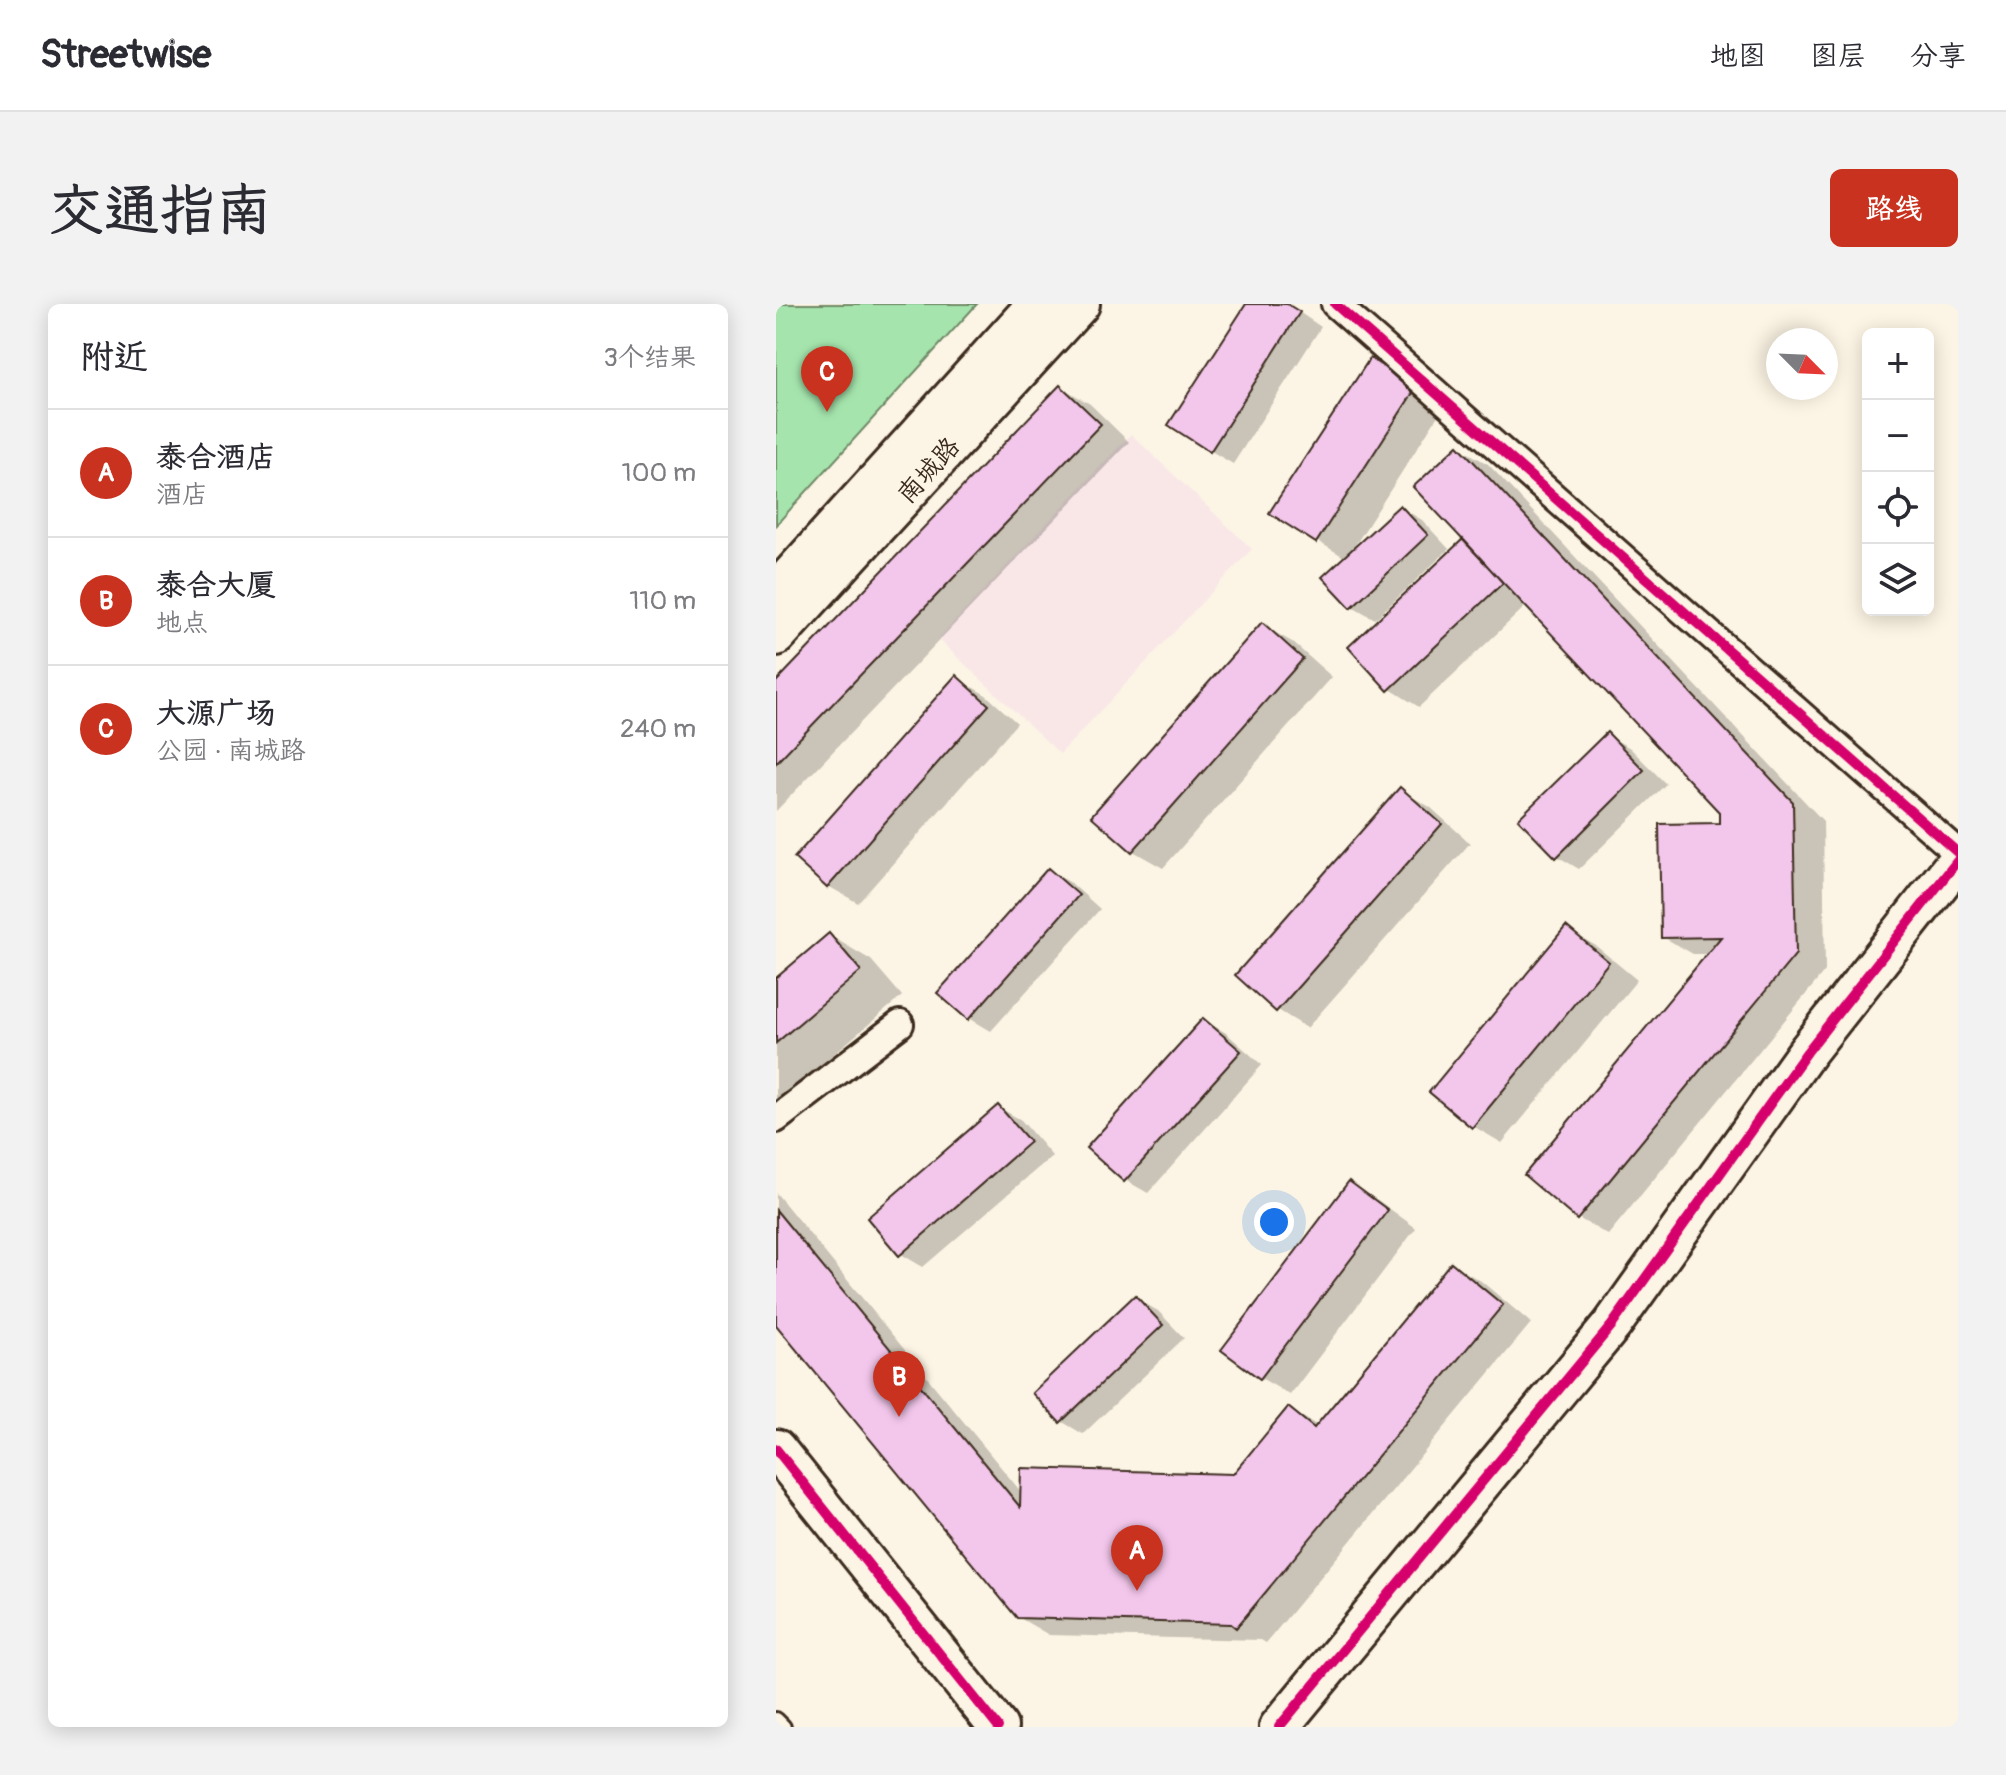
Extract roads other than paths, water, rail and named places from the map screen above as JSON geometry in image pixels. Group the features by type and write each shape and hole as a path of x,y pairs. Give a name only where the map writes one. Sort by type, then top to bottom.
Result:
{"street":[{"name":"南城路","path":"776,592 1037,304"},
{"name":"南城路","path":"776,636 1080,304"},
{"path":"1335,304 1958,853"},
{"path":"1279,1727 1612,1325 1807,1052 1958,860"},
{"path":"776,1119 900,1024"},
{"path":"776,1449 998,1727"}],"lane":[{"path":"776,1720 783,1727"}],"place":[{"name":"大源广场","path":"827,412"},
{"name":"泰合大厦","path":"899,1417"},
{"name":"泰合酒店","path":"1137,1591"}]}
